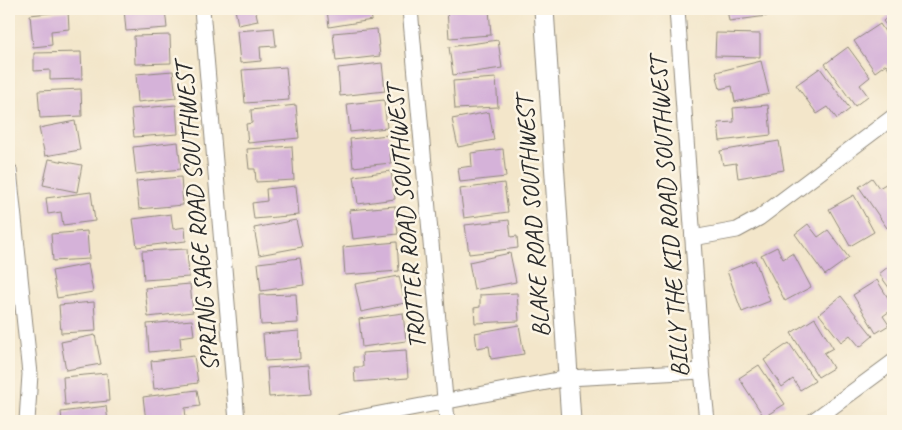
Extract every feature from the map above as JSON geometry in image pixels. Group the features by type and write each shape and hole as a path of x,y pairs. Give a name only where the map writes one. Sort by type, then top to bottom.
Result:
{"street":[{"name":"SPRING SAGE ROAD SOUTHWEST","path":"202,9 237,421"},
{"name":"TROTTER ROAD SOUTHWEST","path":"410,9 446,421"},
{"name":"BLAKE ROAD SOUTHWEST","path":"544,9 571,421"},
{"name":"BILLY THE KID ROAD SOUTHWEST","path":"677,9 707,421"},
{"path":"693,238 737,230 759,218 893,117"},
{"path":"9,170 30,374 27,421"},
{"path":"813,421 893,362"},
{"path":"343,421 568,378 702,371"}],"building":[{"path":"124,9 165,9 167,28 126,31"},
{"path":"235,9 255,9 258,21 238,25"},
{"path":"327,9 370,9 372,20 329,27"},
{"path":"489,9 491,35 449,38 447,10"},
{"path":"727,9 766,9 767,16 729,21"},
{"path":"68,11 69,29 51,31 52,45 33,47 30,15"},
{"path":"893,13 893,35 883,21"},
{"path":"880,24 893,44 893,75 886,64 875,72 854,41"},
{"path":"274,28 276,46 260,47 261,61 240,63 237,31"},
{"path":"377,29 380,56 336,61 333,33"},
{"path":"716,33 760,34 760,57 715,56"},
{"path":"170,35 171,63 135,64 134,36"},
{"path":"498,40 502,68 453,75 449,47"},
{"path":"848,47 870,77 860,85 868,96 855,106 825,64"},
{"path":"81,52 82,79 50,80 50,70 34,71 34,53"},
{"path":"761,61 769,94 735,102 732,86 720,89 716,72"},
{"path":"382,63 385,91 340,96 338,68"},
{"path":"286,67 289,100 245,103 242,70"},
{"path":"820,68 850,109 837,119 828,107 817,114 796,85"},
{"path":"173,71 176,98 138,102 136,74"},
{"path":"496,78 498,107 455,109 453,81"},
{"path":"81,89 82,116 40,118 38,91"},
{"path":"384,100 387,128 350,132 347,104"},
{"path":"176,105 178,134 134,137 131,109"},
{"path":"296,105 299,138 248,143 246,124 252,123 251,110"},
{"path":"768,105 771,135 720,141 718,123 734,122 733,108"},
{"path":"489,112 494,140 458,147 452,119"},
{"path":"75,121 80,150 45,156 39,128"},
{"path":"388,135 391,163 353,167 350,139"},
{"path":"779,141 784,170 738,178 736,163 723,165 720,151"},
{"path":"178,142 181,169 136,174 133,147"},
{"path":"292,146 294,180 256,182 255,169 249,169 247,149"},
{"path":"503,149 506,177 460,182 458,168 472,166 471,153"},
{"path":"49,159 82,165 77,192 43,185"},
{"path":"391,171 395,199 358,204 354,176"},
{"path":"181,177 183,205 139,209 136,181"},
{"path":"872,178 879,188 889,182 893,188 893,223 887,228 859,187"},
{"path":"504,183 508,212 464,218 460,189"},
{"path":"296,186 299,215 254,219 252,203 267,201 266,189"},
{"path":"91,192 95,221 63,225 61,212 48,214 46,198"},
{"path":"854,195 874,232 850,246 829,209"},
{"path":"395,206 398,234 353,239 349,210"},
{"path":"171,214 173,229 185,227 186,241 137,247 133,219"},
{"path":"296,220 302,247 259,255 254,228"},
{"path":"509,220 511,237 517,236 518,248 469,254 465,225"},
{"path":"808,224 818,237 828,230 849,258 825,275 795,234"},
{"path":"87,231 89,259 53,261 51,234"},
{"path":"397,242 399,271 345,275 343,247"},
{"path":"777,247 783,259 793,253 811,287 785,301 761,255"},
{"path":"187,249 189,277 144,280 142,251"},
{"path":"510,253 516,282 474,290 469,262"},
{"path":"300,258 304,285 261,291 258,263"},
{"path":"755,260 770,301 742,312 727,271"},
{"path":"893,263 893,293 879,274"},
{"path":"88,264 93,292 57,298 52,271"},
{"path":"399,276 405,303 361,312 355,284"},
{"path":"877,280 893,309 883,316 889,325 876,333 853,295"},
{"path":"190,284 193,312 148,317 145,288"},
{"path":"517,293 519,321 475,323 474,308 480,307 480,295"},
{"path":"296,294 298,323 261,325 259,295"},
{"path":"841,296 873,336 860,347 850,335 841,342 819,314"},
{"path":"94,302 96,331 61,333 59,305"},
{"path":"403,313 406,341 362,347 359,319"},
{"path":"815,318 833,348 824,353 833,368 818,377 791,333"},
{"path":"192,320 194,335 180,337 181,349 149,352 147,324"},
{"path":"519,325 524,354 491,359 489,346 477,348 475,333"},
{"path":"299,331 300,359 265,361 263,334"},
{"path":"95,335 101,364 66,370 61,342"},
{"path":"789,343 815,381 800,390 793,379 782,387 764,360"},
{"path":"406,350 408,378 355,382 354,367 363,367 362,353"},
{"path":"194,356 198,383 154,389 151,361"},
{"path":"309,365 311,394 269,397 267,368"},
{"path":"759,365 785,404 764,417 739,378"},
{"path":"107,373 109,401 65,405 63,377"},
{"path":"197,390 200,406 185,408 186,419 146,421 143,397"},
{"path":"106,406 108,421 62,421 61,412"}]}
